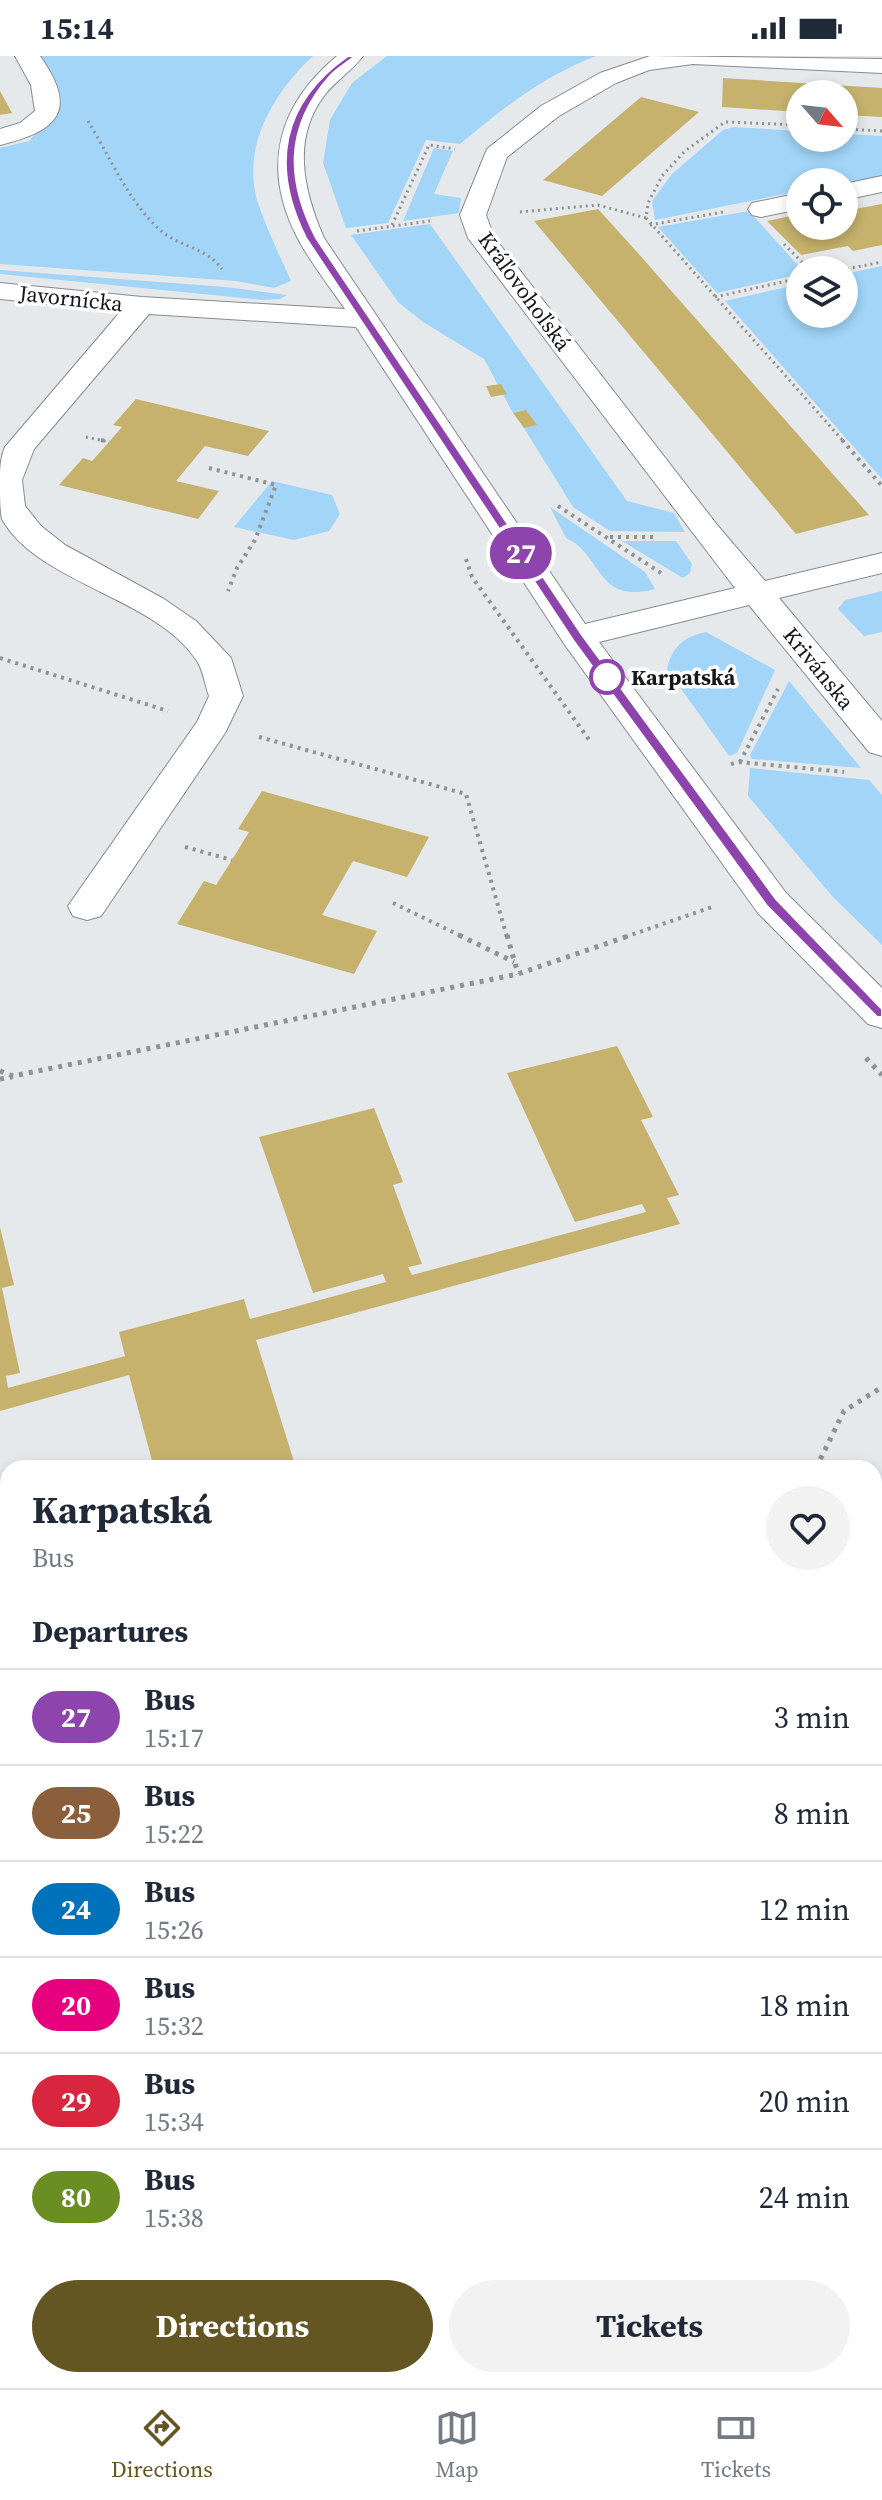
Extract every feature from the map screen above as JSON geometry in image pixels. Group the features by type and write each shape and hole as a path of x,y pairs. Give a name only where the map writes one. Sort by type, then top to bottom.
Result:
{"street":[{"path":"0,137 37,124 47,114 50,103 37,67 27,56"},
{"path":"351,56 330,71 309,96 296,121 289,154 291,186 296,210 311,238 577,637 772,903 882,1013"},
{"path":"496,154 550,111 608,78 644,64 693,57 882,66"},
{"name":"Kráľovohoľská","path":"496,154 473,215 481,238 707,533 756,592"},
{"path":"858,189 882,184"},
{"path":"761,209 786,204"},
{"name":"Javornícka","path":"0,291 142,305"},
{"path":"87,906 213,725 226,696 214,658 184,628 152,606 54,552 30,533 9,507 6,480 20,447 142,305 364,319"},
{"path":"577,637 882,563"},
{"name":"Krivánska","path":"756,592 882,744"}],"path":[{"path":"83,113 140,206 161,232 217,258 223,271"},
{"path":"786,124 725,122 664,173 645,201 646,218 882,486"},
{"path":"858,130 882,131"},
{"path":"392,226 429,145 496,154"},
{"path":"514,212 598,205 646,218"},
{"path":"649,225 725,212"},
{"path":"353,231 433,220"},
{"path":"858,267 882,262"},
{"path":"714,298 786,281"},
{"path":"84,436 109,442"},
{"path":"209,468 276,485 255,540 237,568 228,591"},
{"path":"558,506 668,578"},
{"path":"607,537 670,537"},
{"path":"462,549 472,577 582,734 592,743"},
{"path":"0,658 171,712"},
{"path":"781,684 740,762 858,773"},
{"path":"213,725 466,794 518,974"},
{"path":"196,850 232,860"},
{"path":"393,903 515,963"},
{"path":"0,1079 518,974 721,904"},
{"path":"0,1071 13,1076"},
{"path":"820,1460 844,1411 882,1387"}],"shaded area":[{"path":"33,56 313,56 273,105 257,144 253,164 259,206 291,281 274,288 236,281 0,264 0,148 29,141 61,104 44,67"},
{"path":"387,56 596,56 542,83 460,144 426,140 388,223 346,228 323,163 330,120 352,83"},
{"path":"733,127 786,130 786,152 858,152 858,135 882,136 882,176 858,180 858,168 786,168 786,194 655,220 652,201 672,174 723,130"},
{"path":"434,148 453,151 434,194 461,198 459,213 403,221"},
{"path":"749,211 789,256 786,256 786,277 717,293 658,227"},
{"path":"430,224 627,501 674,513 685,532 610,531 573,507 524,428 536,425 526,410 513,413 484,359 423,322 398,302 351,235"},
{"path":"882,266 882,479 725,301 786,287 786,328 858,328 858,271"},
{"path":"0,270 226,287 287,295 280,299 263,300 0,274"},
{"path":"272,481 332,495 340,514 329,531 294,540 234,527"},
{"path":"550,507 645,572 655,589 635,592 610,584 578,545 566,538"},
{"path":"622,541 676,541 692,564 690,573 683,578"},
{"path":"882,591 882,632 864,636 838,609 845,600"},
{"path":"706,632 775,670 737,753 729,756 667,669 680,644"},
{"path":"789,681 861,768 752,759 750,755"},
{"path":"750,768 869,780 882,795 882,945 832,896 748,796"}],"building":[{"path":"723,78 786,82 786,111 722,107"},
{"path":"858,86 882,88 882,117 858,116"},
{"path":"0,91 12,113 0,115"},
{"path":"641,97 699,112 602,196 543,180"},
{"path":"882,204 882,245 853,251 848,246 801,255 786,240 858,240 858,208"},
{"path":"598,209 869,515 796,534 534,221"},
{"path":"786,217 786,240 767,221"},
{"path":"501,384 507,394 491,397 486,386"},
{"path":"136,399 269,431 248,456 205,446 176,481 219,491 198,519 59,485 83,458 92,461 122,427 113,425"},
{"path":"526,410 537,425 524,428 513,413"},
{"path":"262,791 429,837 407,877 353,861 322,915 377,931 354,974 177,924 204,881 216,885 232,860 249,832 238,829"},
{"path":"617,1046 653,1117 641,1120 679,1195 667,1198 680,1224 256,1340 294,1460 152,1460 129,1375 0,1411 0,1227 14,1285 2,1288 20,1373 6,1376 8,1388 125,1356 119,1332 244,1299 250,1319 386,1282 383,1274 313,1293 259,1137 374,1108 403,1182 393,1185 422,1264 408,1267 412,1275 646,1212 642,1204 575,1222 507,1073"}],"bus line":[{"name":"27","path":"351,56 330,71 309,96 296,121 289,154 291,186 296,210 311,238 577,637 772,903 882,1013"}],"place":[{"name":"Karpatská","path":"607,677"}]}
